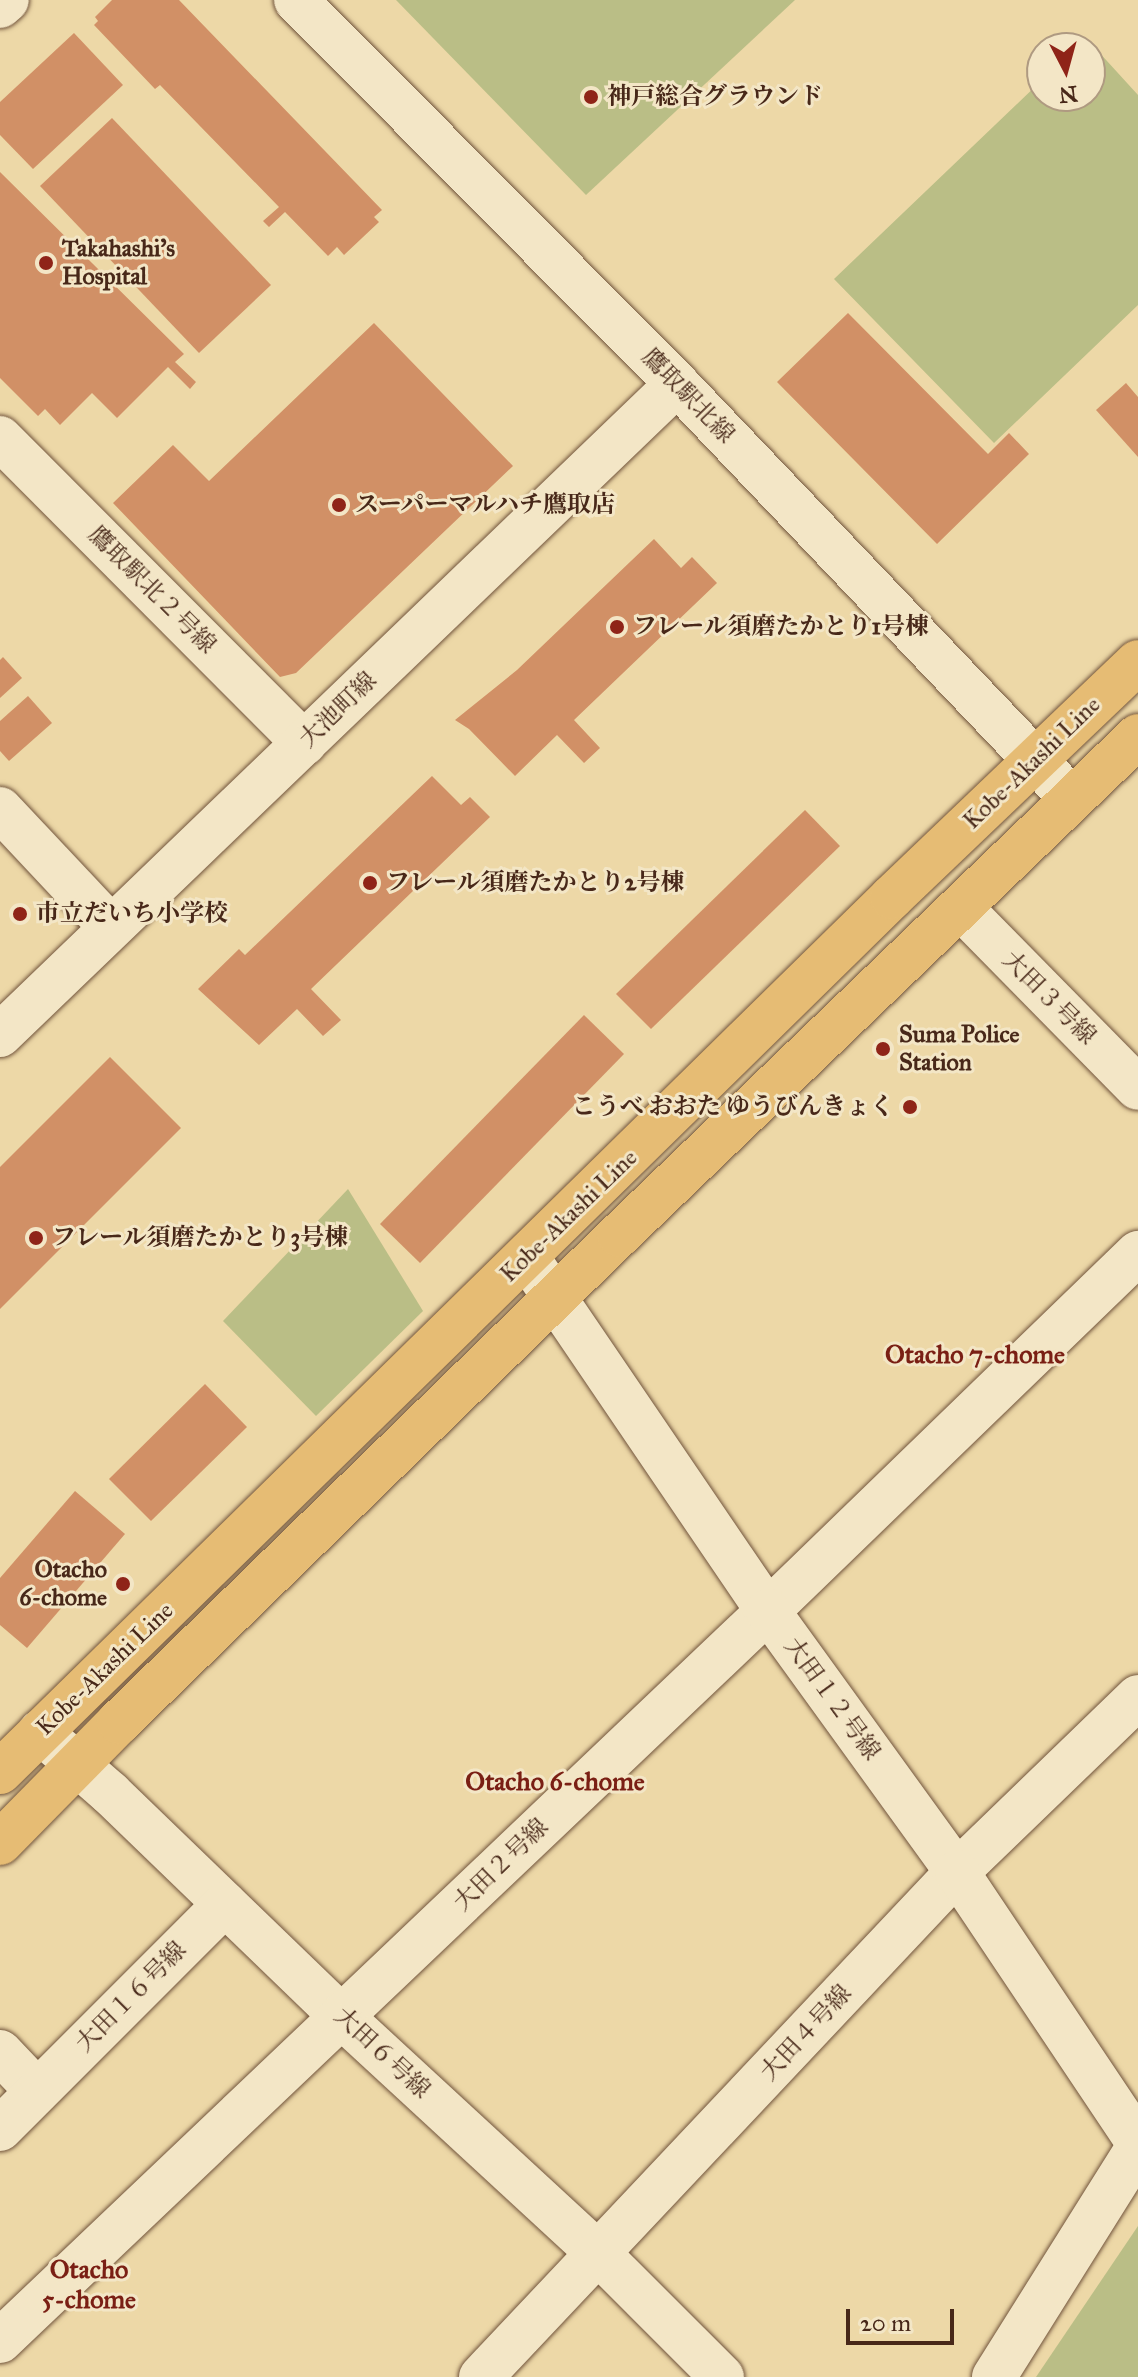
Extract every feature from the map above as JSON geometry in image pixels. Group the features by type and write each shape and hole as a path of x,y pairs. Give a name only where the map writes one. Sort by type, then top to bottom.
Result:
{"main road":[{"name":"Kobe-Akashi Line","path":"0,1772 1138,662"},
{"name":"Kobe-Akashi Line","path":"0,1843 77,1764 555,1298 1138,736"}],"street":[{"path":"0,6 7,0"},
{"name":"鷹取駅北線","path":"296,0 677,384 1072,799"},
{"name":"大池町線","path":"0,1035 677,384"},
{"name":"鷹取駅北２号線","path":"0,438 304,743"},
{"path":"0,809 111,927"},
{"name":"大田３号線","path":"961,908 1138,1088"},
{"name":"大田２号線","path":"0,2341 768,1611 1138,1253"},
{"name":"大田１２号線","path":"527,1257 768,1611 957,1872 1138,2144"},
{"name":"大田４号線","path":"481,2377 957,1872 1138,1697"},
{"name":"大田６号線","path":"40,1732 599,2254 722,2377"},
{"name":"大田１６号線","path":"0,2129 225,1904"},
{"path":"0,2052 37,2091"},
{"path":"994,2377 1138,2144"}],"green space":[{"name":"神戸総合グラウンド","path":"396,0 795,0 586,195"},
{"path":"1106,60 1138,95 1138,305 994,443 834,279 1026,95 1026,112 1106,112"},
{"path":"348,1189 423,1311 316,1416 223,1321"},
{"path":"1138,2226 1138,2377 1036,2377"}],"building":[{"path":"112,0 179,0 382,210 374,217 379,222 344,255 337,247 328,256 285,212 269,227 263,221 279,207 160,85 155,89 94,25 98,21 95,17"},
{"path":"74,33 123,85 33,169 0,135 0,102"},
{"path":"112,118 271,285 199,353 40,186"},
{"name":"Takahashi's Hospital","path":"0,172 184,354 175,362 196,382 190,389 168,367 117,418 92,393 60,425 45,409 38,416 0,378"},
{"path":"848,313 988,454 1009,433 1029,454 937,544 777,382"},
{"path":"374,323 513,466 296,673 280,677 113,503 173,445 209,481"},
{"path":"1126,383 1138,397 1138,457 1096,410"},
{"name":"フレール須磨たかとり1号棟","path":"654,539 681,568 692,557 717,583 574,720 600,748 584,763 557,735 515,776 469,729 455,720 517,670"},
{"path":"3,657 22,678 0,698 0,660"},
{"path":"28,696 52,723 9,761 0,751 0,721"},
{"name":"フレール須磨たかとり2号棟","path":"432,776 461,805 470,797 490,817 311,989 341,1020 323,1036 297,1009 259,1045 198,989 239,949 245,955"},
{"path":"805,810 840,846 651,1029 616,994"},
{"path":"584,1015 624,1054 420,1263 380,1224"},
{"name":"フレール須磨たかとり3号棟","path":"110,1057 181,1128 0,1309 0,1167"},
{"path":"205,1384 247,1427 151,1521 109,1479"},
{"path":"75,1491 125,1534 27,1648 0,1625 0,1578"}],"place":[{"name":"神戸総合グラウンド","path":"591,97"},
{"name":"Takahashi's Hospital","path":"46,263"},
{"name":"スーパーマルハチ鷹取店","path":"339,505"},
{"name":"フレール須磨たかとり1号棟","path":"617,627"},
{"name":"フレール須磨たかとり2号棟","path":"370,883"},
{"name":"市立だいち小学校","path":"20,914"},
{"name":"Suma Police Station","path":"883,1049"},
{"name":"こうべ おおた ゆうびんきょく","path":"910,1107"},
{"name":"フレール須磨たかとり3号棟","path":"36,1238"},
{"name":"Otacho 6-chome","path":"123,1584"}],"district":[{"name":"Otacho 7-chome","path":"975,1355"},
{"name":"Otacho 6-chome","path":"555,1782"},
{"name":"Otacho 5-chome","path":"89,2285"}]}
